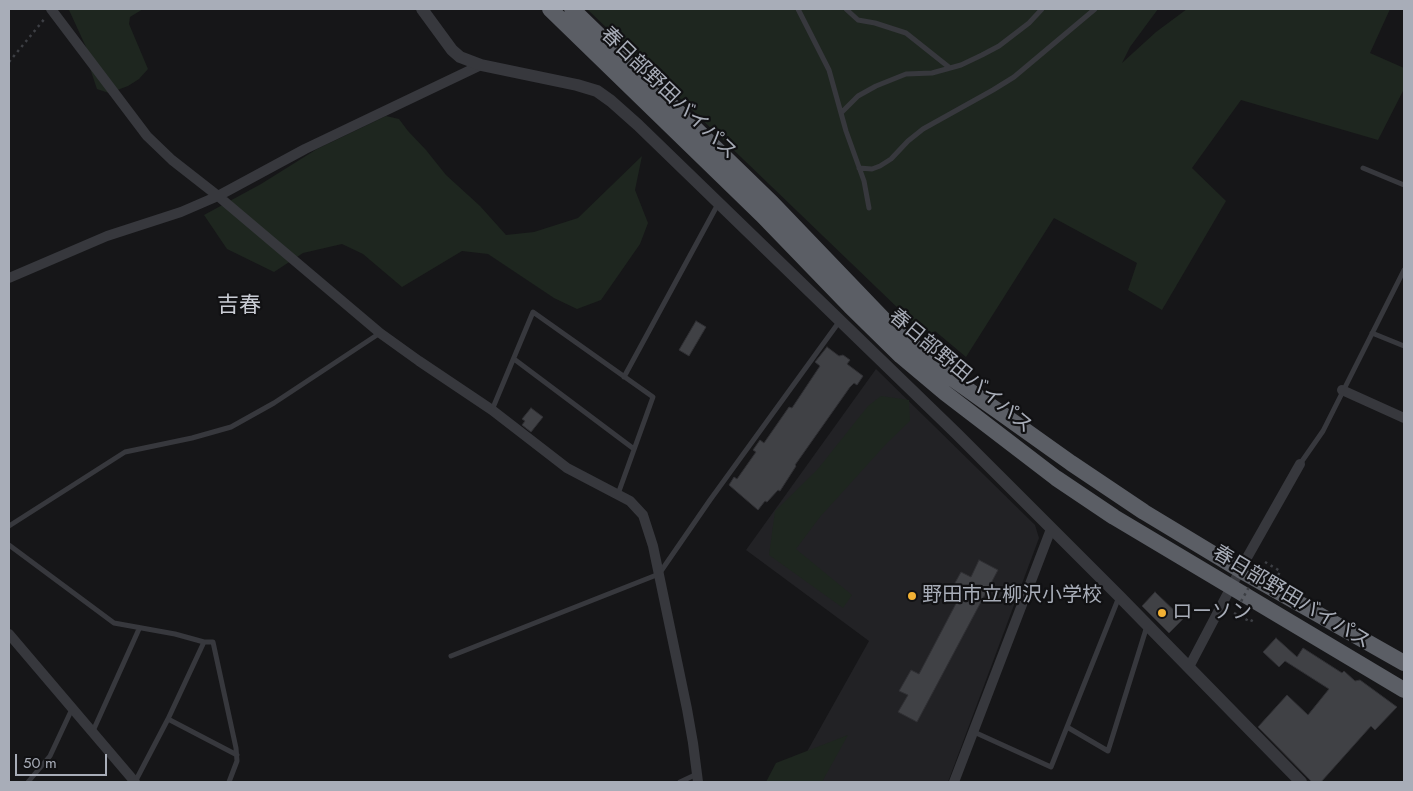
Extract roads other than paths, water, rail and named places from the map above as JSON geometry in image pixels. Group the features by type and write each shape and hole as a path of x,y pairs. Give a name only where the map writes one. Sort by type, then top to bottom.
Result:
{"highway":[{"name":"春日部野田バイパス","path":"550,9 762,215 850,306 908,362 945,393 1056,478 1114,517 1404,690"},
{"name":"春日部野田バイパス","path":"572,9 772,203 891,327 953,380 1128,501 1240,570 1404,661"}],"street":[{"path":"51,9 147,136 172,160 218,196 380,332 419,361 492,410 567,468 630,501 643,515 653,546 692,735 697,778"},
{"path":"422,9 452,50 460,57 481,65 577,85 597,92 611,101 719,203 950,428 1119,596 1300,782"},
{"path":"9,278 107,236 181,212 218,196 305,149 481,65"},
{"path":"1342,390 1404,418"},
{"path":"1188,667 1300,464"},
{"path":"954,782 1051,529"},
{"path":"9,634 134,782"}],"lane":[{"path":"798,9 829,70 864,181 869,208"},
{"path":"846,9 858,20 906,33 950,68"},
{"path":"841,113 858,96 876,86 906,74 932,73 961,65 999,46 1029,23 1042,9"},
{"path":"859,168 872,169 880,166 891,159 908,141 923,130 1014,77 1095,9"},
{"path":"1363,168 1404,185"},
{"path":"624,377 719,203"},
{"path":"1300,464 1323,431 1372,333 1401,283 1404,270"},
{"path":"492,410 533,312 653,398 618,495"},
{"path":"451,656 658,574 840,321"},
{"path":"9,526 124,452 192,438 231,427 274,403 380,332"},
{"path":"1372,333 1404,346"},
{"path":"514,359 634,449"},
{"path":"9,545 114,623 139,629 176,634 204,642 213,642 237,755 237,761 229,782"},
{"path":"974,732 1051,767 1119,596"},
{"path":"1067,727 1108,751 1147,625"},
{"path":"92,732 139,629"},
{"path":"134,782 168,719 204,642"},
{"path":"28,782 50,756 72,709"},
{"path":"168,719 237,755"},
{"path":"680,782 697,778"}],"place":[{"name":"野田市立柳沢小学校","path":"912,596"},
{"name":"ローソン","path":"1162,613"}],"district":[{"name":"吉春","path":"239,307"}]}
